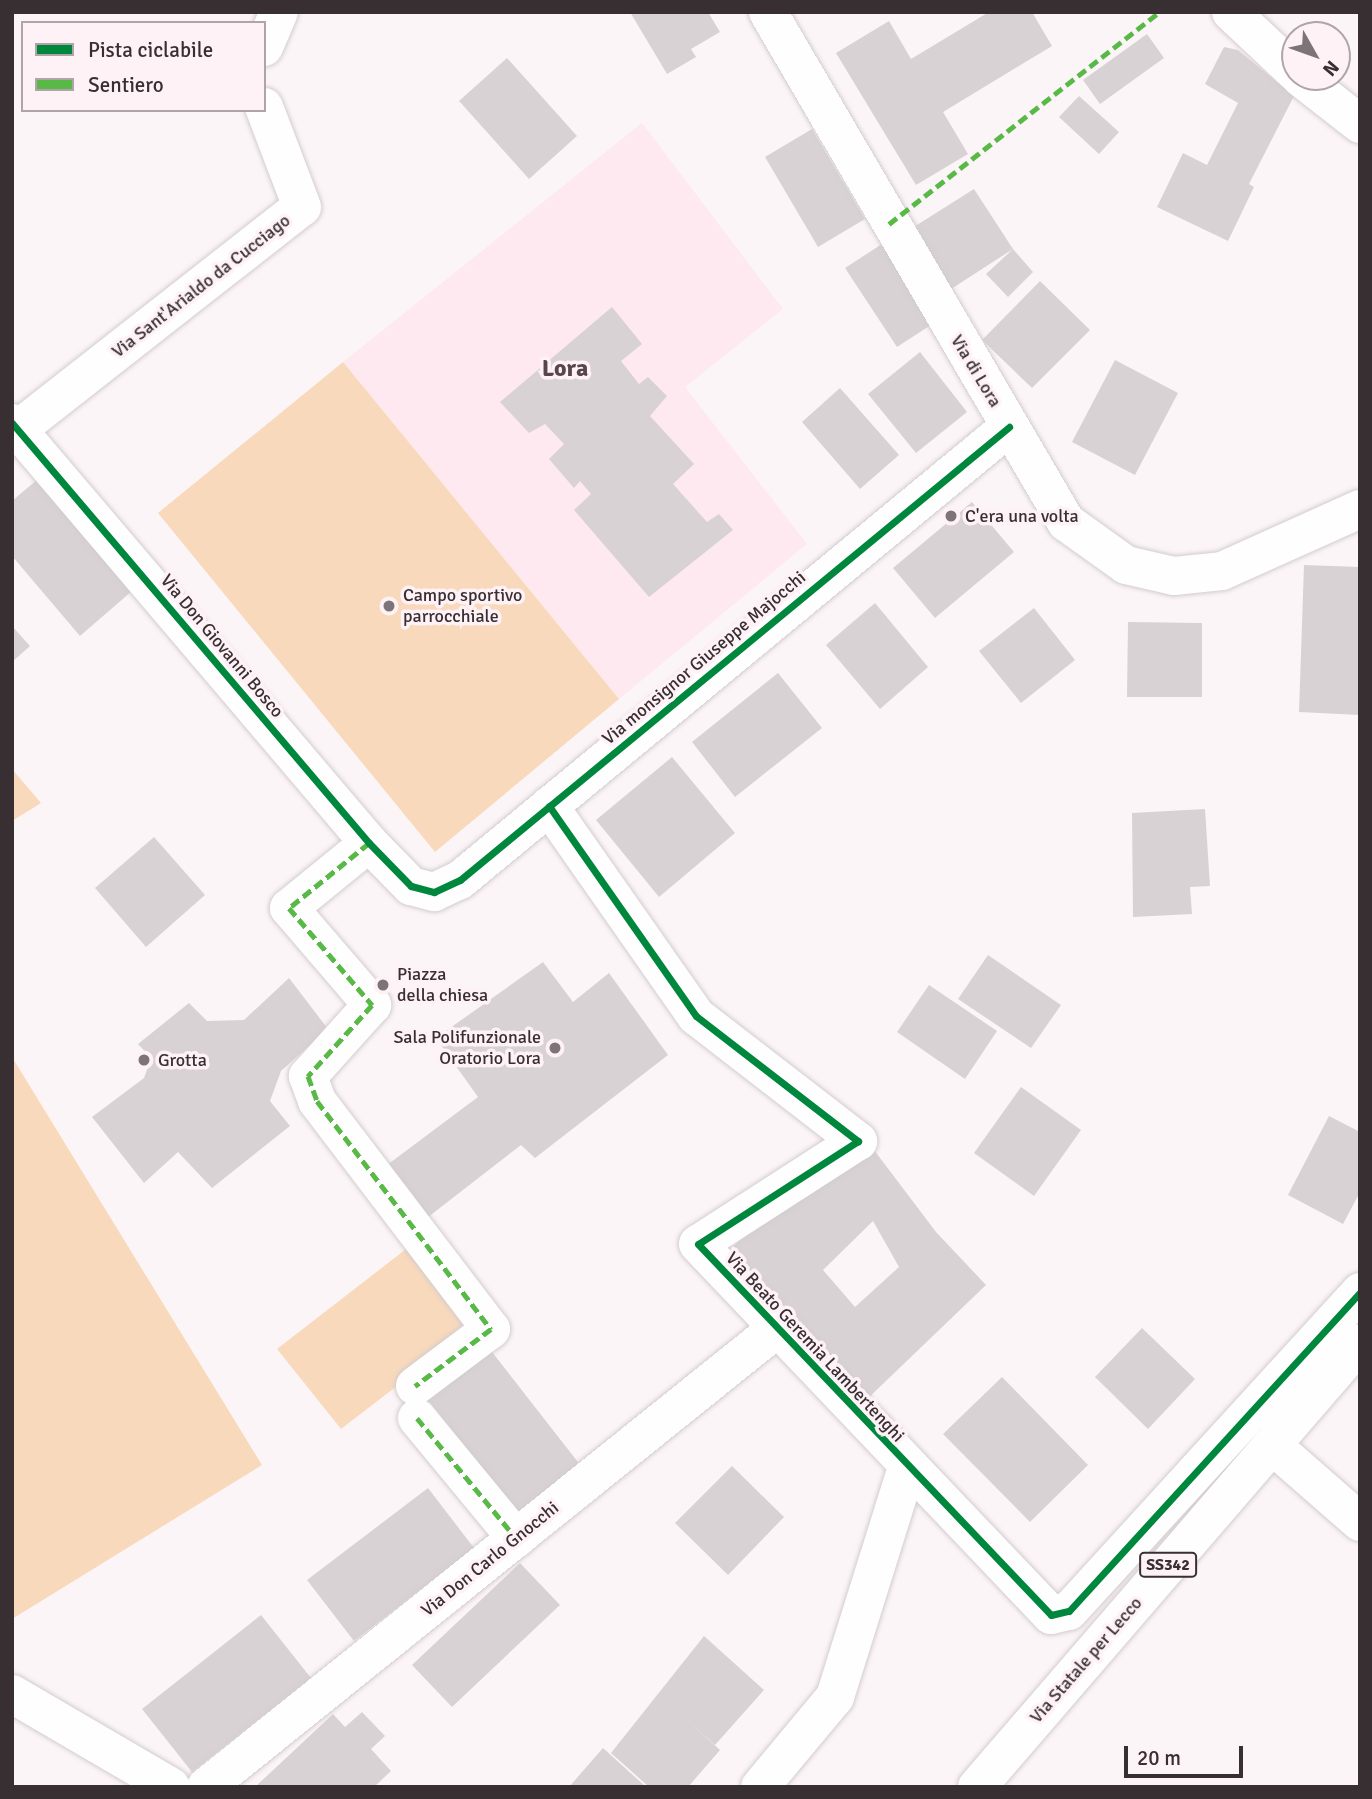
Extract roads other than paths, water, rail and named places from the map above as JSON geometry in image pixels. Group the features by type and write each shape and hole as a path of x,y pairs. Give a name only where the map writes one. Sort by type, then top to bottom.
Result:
{"street":[{"path":"266,42 279,12"},
{"name":"Via di Lora","path":"768,12 1066,522 1126,565 1174,576 1222,571 1360,509"},
{"path":"1231,12 1281,59"},
{"path":"1318,91 1360,124"},
{"name":"Via Sant'Arialdo da Cucciago","path":"14,429 302,207 266,112"},
{"name":"Via monsignor Giuseppe Majocchi","path":"411,886 434,892 460,880 1009,427"},
{"name":"Via Don Giovanni Bosco","path":"14,429 369,843 411,886"},
{"name":"Via Beato Geremia Lambertenghi","path":"549,806 696,1016 858,1141 698,1244 775,1330 1046,1611 1063,1615 1360,1292"},
{"path":"369,843 289,908 372,1005 308,1076 317,1101 491,1329 416,1402 516,1538"},
{"name":"Via Don Carlo Gnocchi","path":"206,1787 775,1330"},
{"name":"Via Statale per Lecco","path":"977,1787 1360,1343"},
{"path":"1272,1445 1360,1522"},
{"path":"760,1787 835,1697 907,1467"},
{"path":"12,1694 171,1787"}],"place":[{"name":"C'era una volta","path":"951,516"},
{"name":"Campo sportivo parrocchiale","path":"389,606"},
{"name":"Piazza della chiesa","path":"383,985"},
{"name":"Sala Polifunzionale Oratorio Lora","path":"555,1048"},
{"name":"Grotta","path":"144,1060"}],"district":[{"name":"Lora","path":"565,369"}]}
